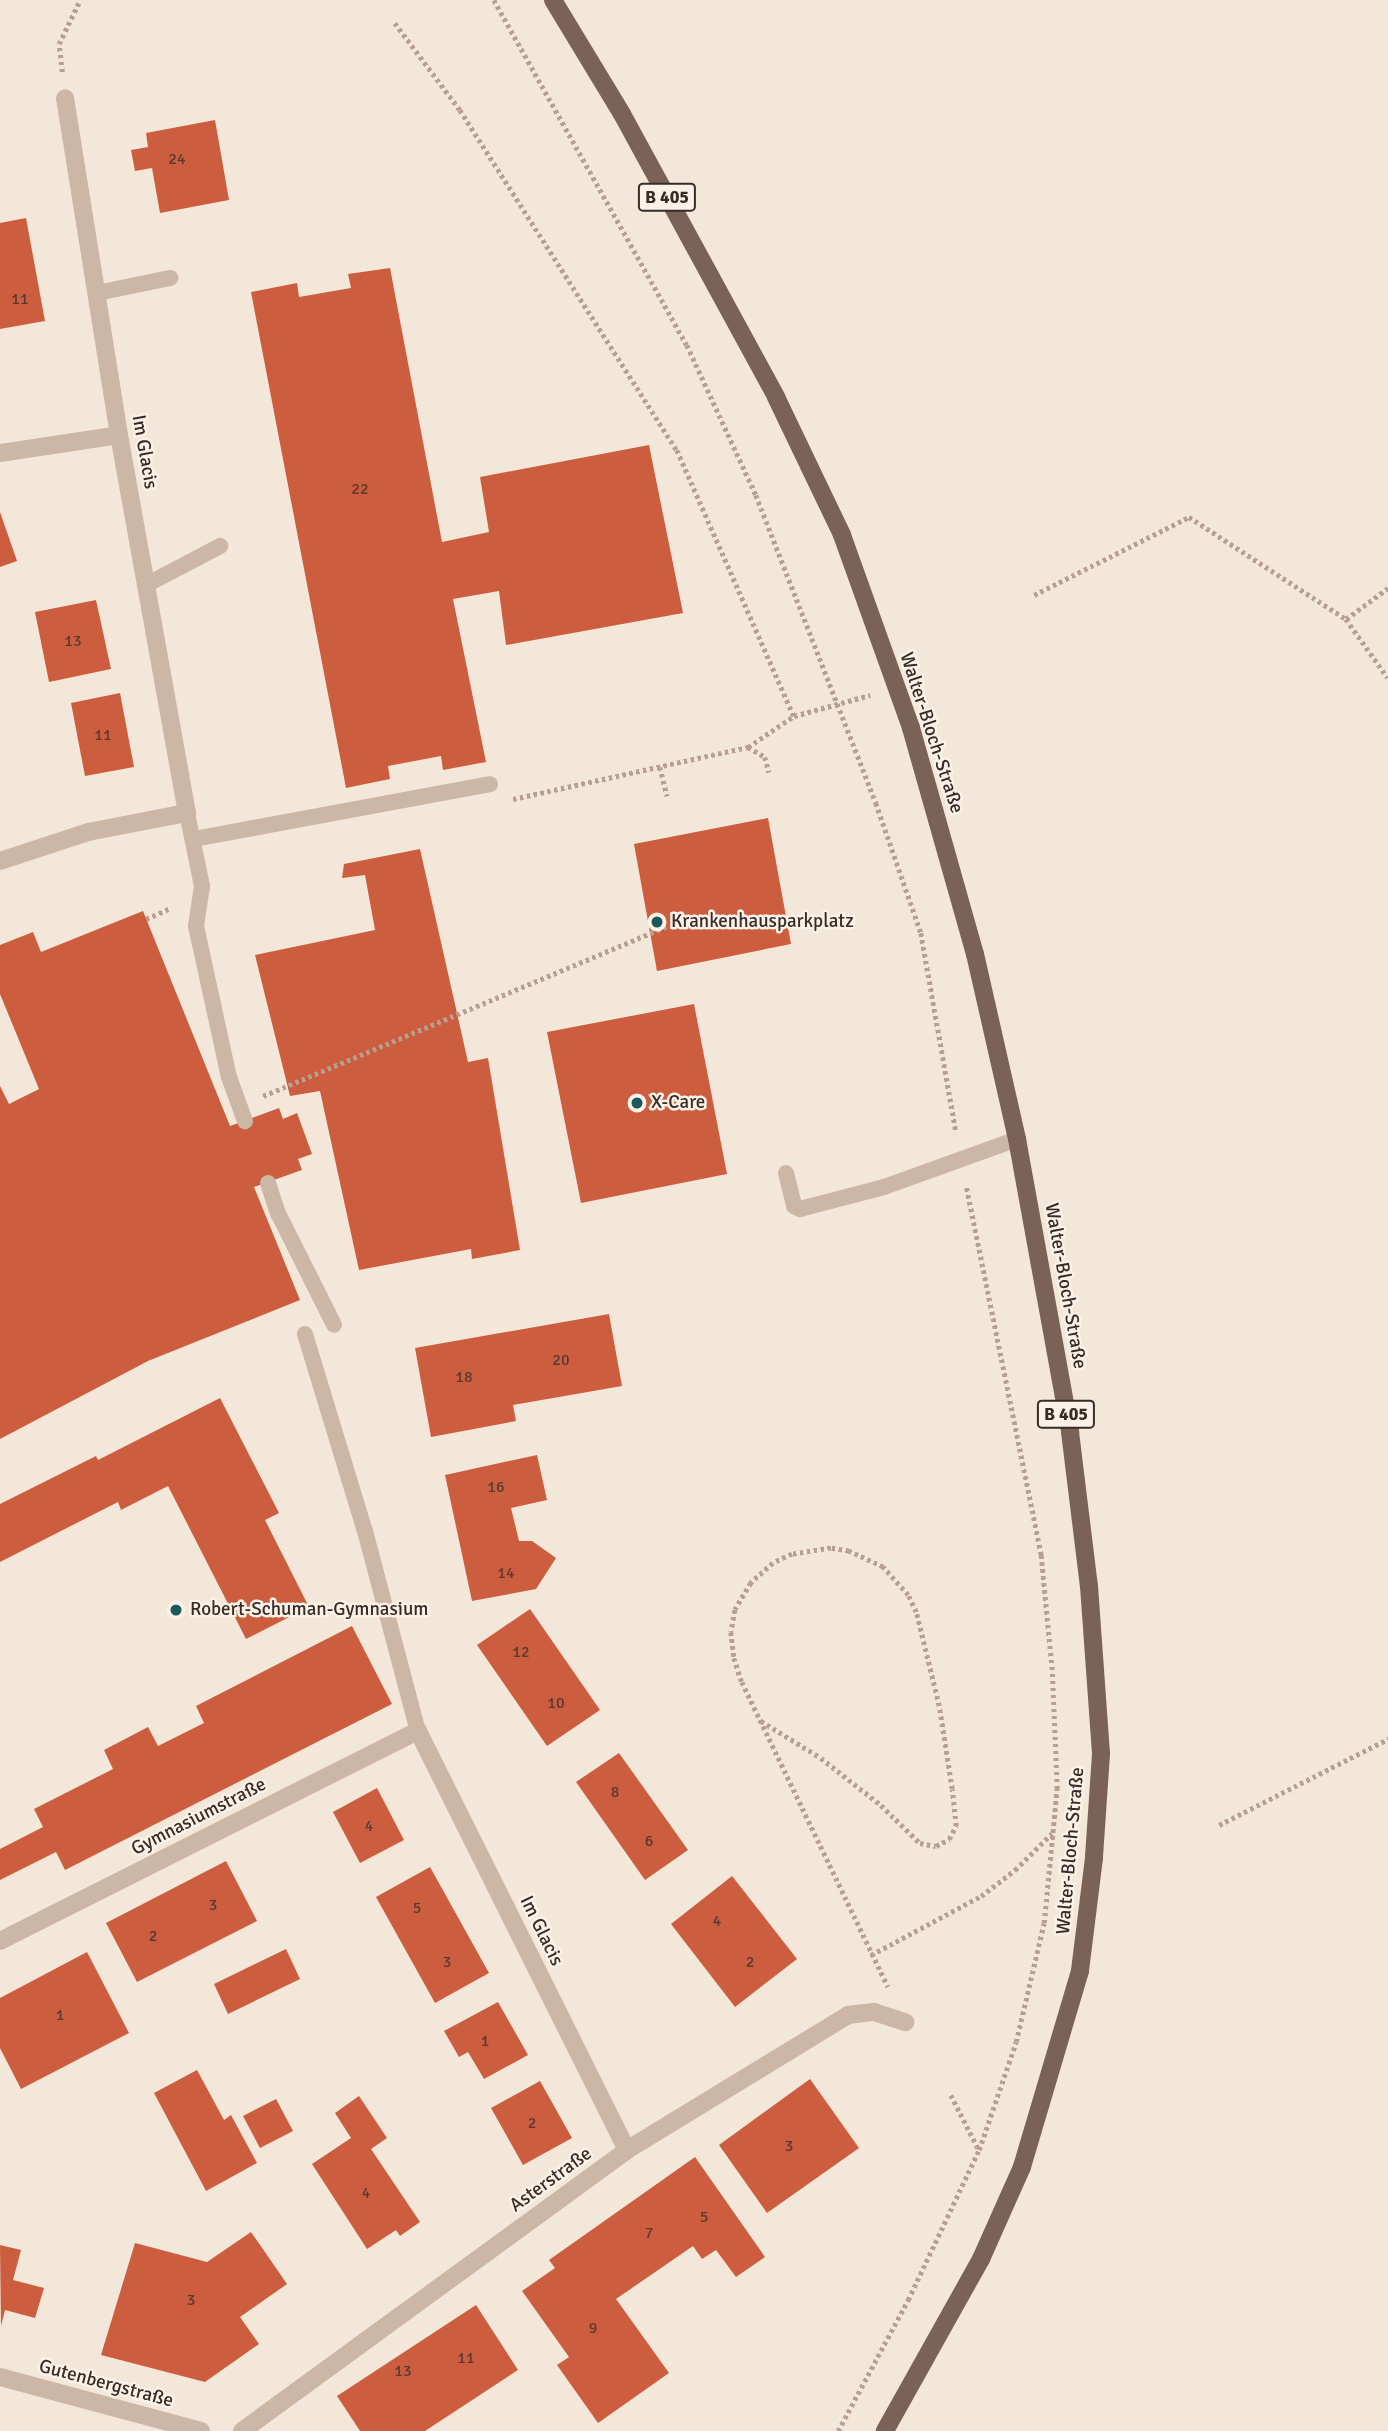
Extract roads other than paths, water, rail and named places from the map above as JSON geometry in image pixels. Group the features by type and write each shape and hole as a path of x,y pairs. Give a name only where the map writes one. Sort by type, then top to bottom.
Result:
{"main road":[{"name":"Walter-Bloch-Straße","path":"553,0 622,114 776,397 842,535 911,728 975,954 1017,1139 1070,1432 1089,1586 1101,1754 1094,1858 1080,1970 1022,2167 981,2259 885,2431"}],"street":[{"name":"Im Glacis","path":"65,98 119,435 187,813"},
{"path":"0,453 119,435"},
{"path":"0,861 88,832 187,813"},
{"name":"Im Glacis","path":"418,1731 627,2150"},
{"name":"Gymnasiumstraße","path":"0,1941 418,1731"},
{"name":"Asterstraße","path":"242,2431 627,2150 848,2015 874,2012 905,2022"},
{"name":"Gutenbergstraße","path":"0,2377 201,2431"}],"lane":[{"path":"97,293 170,278"},
{"path":"146,585 220,546"},
{"path":"194,839 490,785"},
{"path":"187,813 202,886 196,926 229,1077 242,1113"},
{"path":"786,1173 794,1206 800,1209 884,1187 1017,1139"},
{"path":"268,1183 278,1213 334,1325"},
{"path":"305,1334 365,1531 418,1731"}],"place":[{"name":"Krankenhausparkplatz","path":"657,922"},
{"name":"X-Care","path":"637,1103"},
{"name":"Robert-Schuman-Gymnasium","path":"176,1610"}]}
